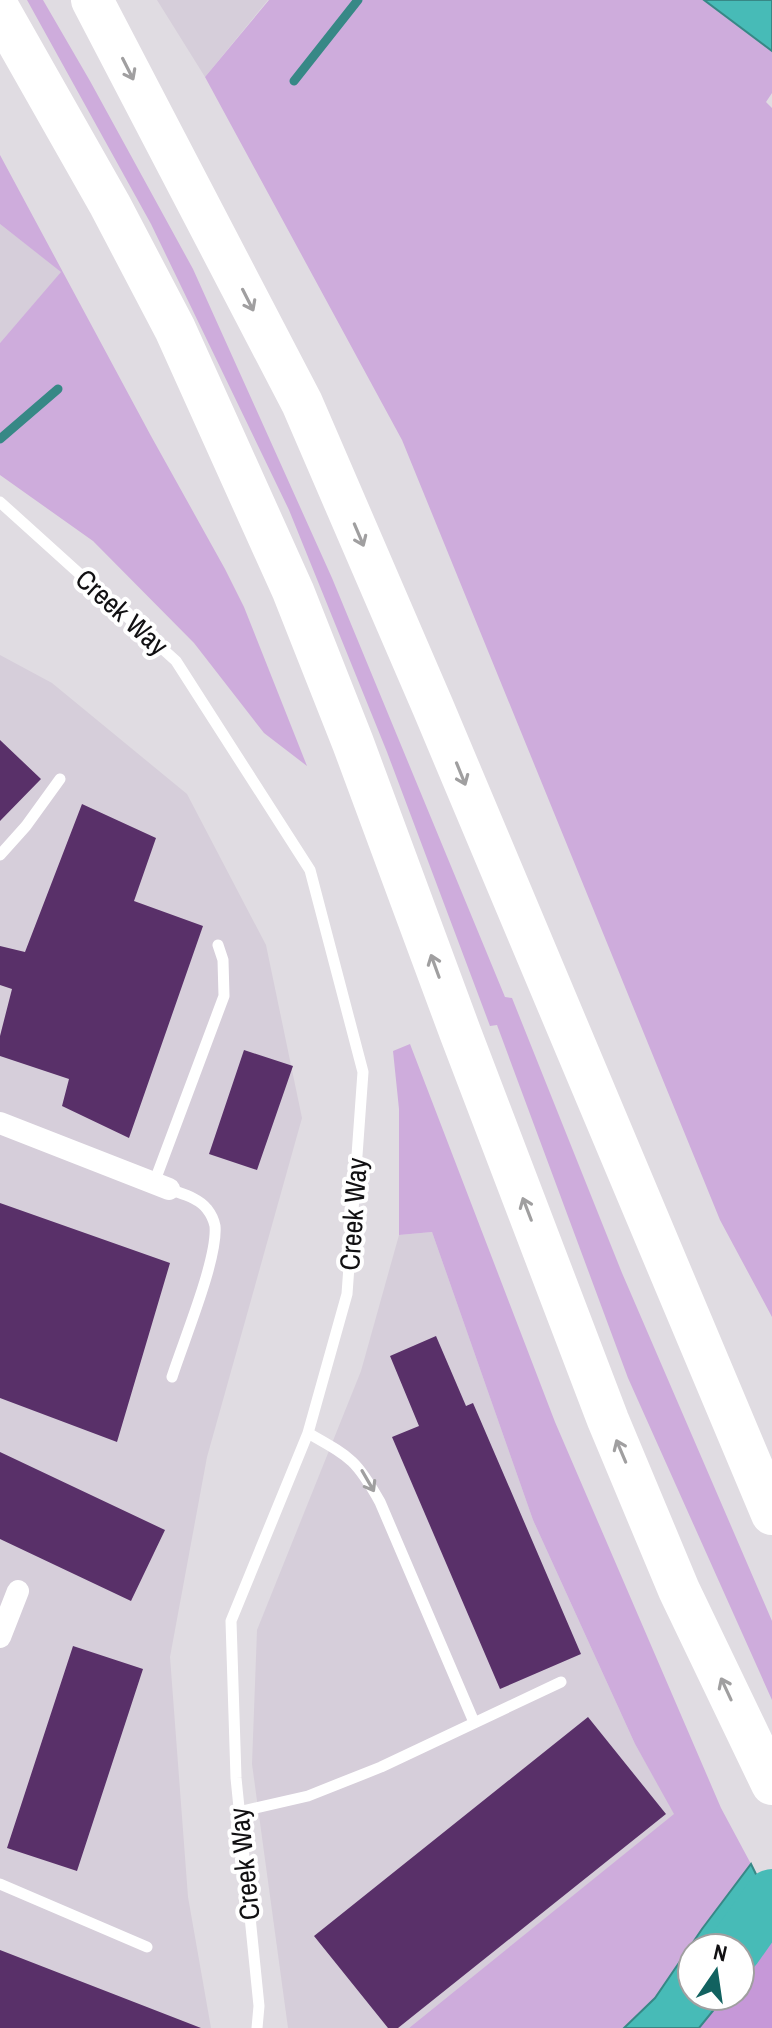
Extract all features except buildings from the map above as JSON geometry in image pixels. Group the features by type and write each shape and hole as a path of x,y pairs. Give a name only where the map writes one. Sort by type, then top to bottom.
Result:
{"highway":[{"path":"92,0 302,403 772,1514"},
{"path":"0,11 175,329 293,591 608,1420 679,1590 766,1772"}],"street":[{"path":"0,1123 162,1186"},
{"path":"0,1637 18,1591"}],"lane":[{"name":"Creek Way","path":"0,502 176,661 310,870 363,1072 347,1294 308,1433 231,1621 238,1812 259,2006 257,2028"},
{"path":"0,855 26,826 60,779"},
{"path":"172,1377 205,1276 215,1223 199,1201 162,1186 224,996 223,960 218,945"},
{"path":"308,1433 351,1458 362,1470 380,1502 474,1722"},
{"path":"238,1812 308,1796 381,1767 561,1682"},
{"path":"0,1884 147,1947"}],"shaded area":[{"path":"27,0 43,0 193,269 332,578 505,997 512,998 622,1273 772,1621 772,1700 628,1378 497,1025 490,1026 387,752 289,510 151,224"},
{"path":"157,0 268,0 205,77"},
{"path":"269,0 704,0 772,51 772,93 766,102 772,108 772,1317 720,1220 402,440 205,77"},
{"path":"0,155 225,569 244,607 307,766 264,733 194,643 93,541 0,475 0,343 61,272 0,224"},
{"path":"0,224 62,272 0,343"},
{"path":"0,655 52,683 187,794 266,945 302,1118 207,1457 170,1657 188,1897 211,2028 0,2028"},
{"path":"410,1044 555,1422 721,1808 751,1864 700,1932 676,1932 676,1967 655,1998 624,2028 409,2028 674,1814 635,1744 533,1520 432,1232 399,1235 399,1109 393,1051"},
{"path":"432,1232 533,1520 635,1744 675,1814 409,2028 288,2028 252,1764 257,1630 361,1371 399,1235"},
{"path":"772,1939 772,2028 699,2028 712,2012 756,2012 756,1959"}],"water":[{"path":"704,0 772,0 772,51"},
{"path":"751,1864 772,1907 772,1939 756,1959 756,1932 700,1932"},
{"path":"676,1967 676,2012 712,2012 699,2028 624,2028 655,1998"}],"waterway":[{"path":"294,81 358,0"},
{"path":"0,439 58,389"},
{"path":"746,1932 772,1896"}]}
